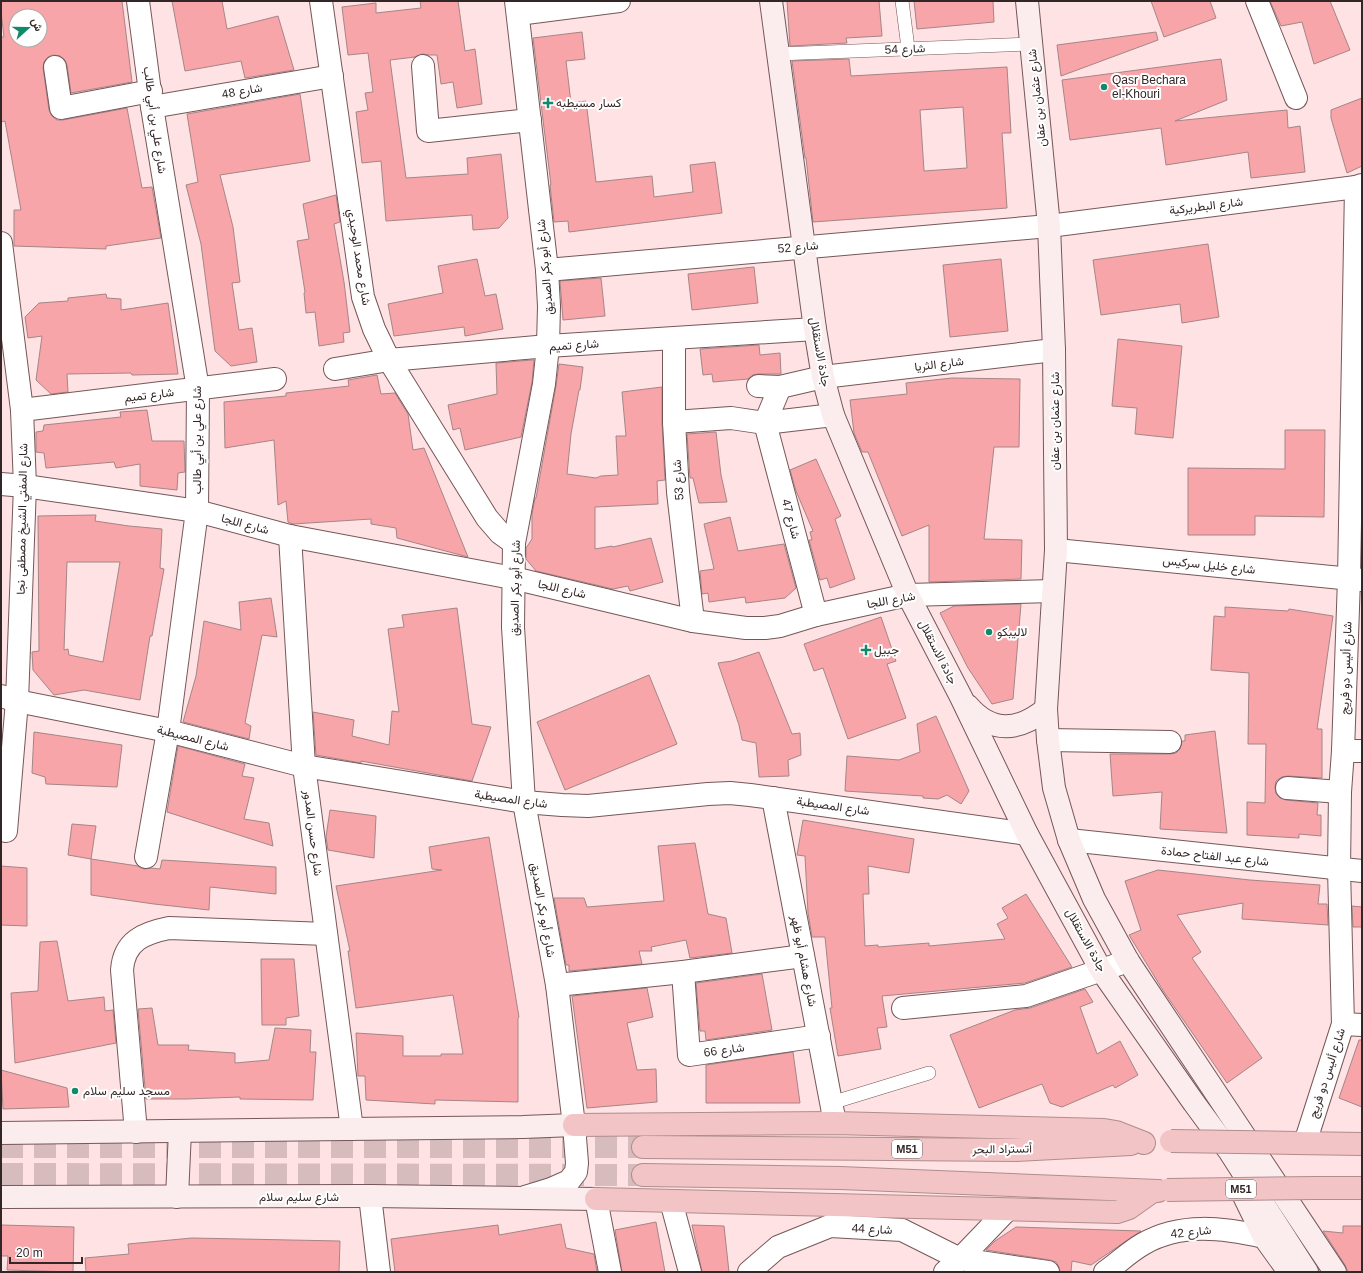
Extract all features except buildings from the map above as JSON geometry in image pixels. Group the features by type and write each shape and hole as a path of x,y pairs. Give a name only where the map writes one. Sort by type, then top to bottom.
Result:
{"highway":[{"path":"574,1125 833,1113 1104,1130 1116,1132 1144,1143"},
{"name":"أتستراد البحر","path":"643,1147 1016,1150 1171,1141 1362,1144"},
{"name":"M51","path":"643,1175 840,1178 1160,1191 1362,1188"},
{"path":"596,1199 1117,1212 1128,1208 1160,1191"}],"main road":[{"name":"جادة الاستقلال","path":"771,1 815,329 823,378 833,415 908,595 961,697 1027,834 1101,970 1212,1129 1230,1152 1273,1235"},
{"name":"شارع عثمان بن عفان","path":"1027,1 1050,226 1054,350 1056,550 1046,709 1054,788 1069,840"},
{"path":"961,697 976,714 993,724 1001,726 1025,723 1032,720 1046,709"},
{"path":"1069,840 1094,899 1128,961 1335,1272"},
{"path":"1,1133 523,1127 574,1125"},
{"path":"1212,1129 1273,1235 1289,1272"},
{"path":"177,1197 180,1131"},
{"path":"1230,1152 1258,1156"},
{"name":"شارع سليم سلام","path":"1,1197 370,1196 596,1199"},
{"path":"1273,1235 1307,1272"}],"street":[{"name":"شارع علي بن أبي طالب","path":"138,1 151,99 198,389 197,511 168,731 146,857"},
{"name":"شارع محمد الوحيدي","path":"321,1 363,297 374,329 389,360 488,518 500,532 514,543"},
{"path":"517,8 619,1"},
{"path":"1257,1 1296,98"},
{"name":"شارع أبو بكر الصديق","path":"517,8 547,270 549,306 548,346 544,384 514,543 513,627 524,802 557,985 577,1151 576,1172 569,1181 551,1189 520,1198"},
{"path":"423,66 428,131 530,120"},
{"name":"شارع 48","path":"55,67 61,108 151,99 332,76"},
{"name":"شارع البطريركية","path":"1050,226 1359,186"},
{"name":"شارع أليس دو فريج","path":"1300,1143 1352,1025 1339,869 1340,792 1353,751 1359,186"},
{"name":"شارع 52","path":"547,270 1050,226"},
{"name":"شارع المفتي الشيخ مصطفى نجا","path":"1,243 3,280 22,410 25,486 9,698 6,831"},
{"name":"شارع تميم","path":"335,369 389,360 548,346 815,329"},
{"name":"شارع 53","path":"674,339 674,422 678,492 693,621"},
{"name":"شارع الثريا","path":"758,386 780,387 823,378 1054,350"},
{"name":"شارع تميم","path":"22,410 275,379"},
{"path":"765,423 780,387"},
{"path":"674,422 731,418 765,423 833,415"},
{"name":"شارع 47","path":"765,423 816,615"},
{"name":"شارع اللجا","path":"1,484 25,486 197,511 290,536 514,578 693,621 746,628 780,626 816,615 908,595 1053,591"},
{"name":"شارع حسن المدور","path":"290,536 304,766 352,1129"},
{"name":"شارع خليل سركيس","path":"1056,550 1356,580"},
{"name":"شارع المصيطبة","path":"9,698 168,731 304,766 524,802 588,806 730,793 1027,834"},
{"path":"1048,740 1170,742"},
{"path":"1287,788 1340,792"},
{"name":"شارع هشام أبو ظهر","path":"773,798 833,1113"},
{"name":"شارع عبد الفتاح حمادة","path":"1069,840 1362,871"},
{"path":"136,1132 122,970 123,958 127,949 144,935 169,928 326,934"},
{"path":"557,985 683,972 803,956"},
{"path":"903,1008 1026,996 1128,961"},
{"name":"شارع 66","path":"683,972 689,1055 818,1036"},
{"path":"370,1196 379,1272"},
{"path":"596,1199 610,1272"},
{"path":"671,1201 690,1272"},
{"path":"952,1266 1007,1210"},
{"name":"شارع 44","path":"750,1272 778,1247 830,1226 902,1230 952,1266 1048,1272"},
{"name":"شارع 42","path":"1105,1272 1144,1244 1155,1238 1181,1230 1204,1228 1273,1235"}],"lane":[{"path":"902,1 908,48"},
{"name":"شارع 54","path":"778,54 1031,44"},
{"path":"833,1113 929,1073"}],"tunnel":[{"path":"1,1147 643,1147"},
{"path":"1,1174 643,1175"}],"place":[{"name":"Qasr Bechara el-Khouri","path":"1104,87"},
{"name":"كسار مسيطبه","path":"548,103"},
{"name":"لاليبكو","path":"989,632"},
{"name":"جبيل","path":"866,650"},
{"name":"مسجد سليم سلام","path":"75,1091"}]}
